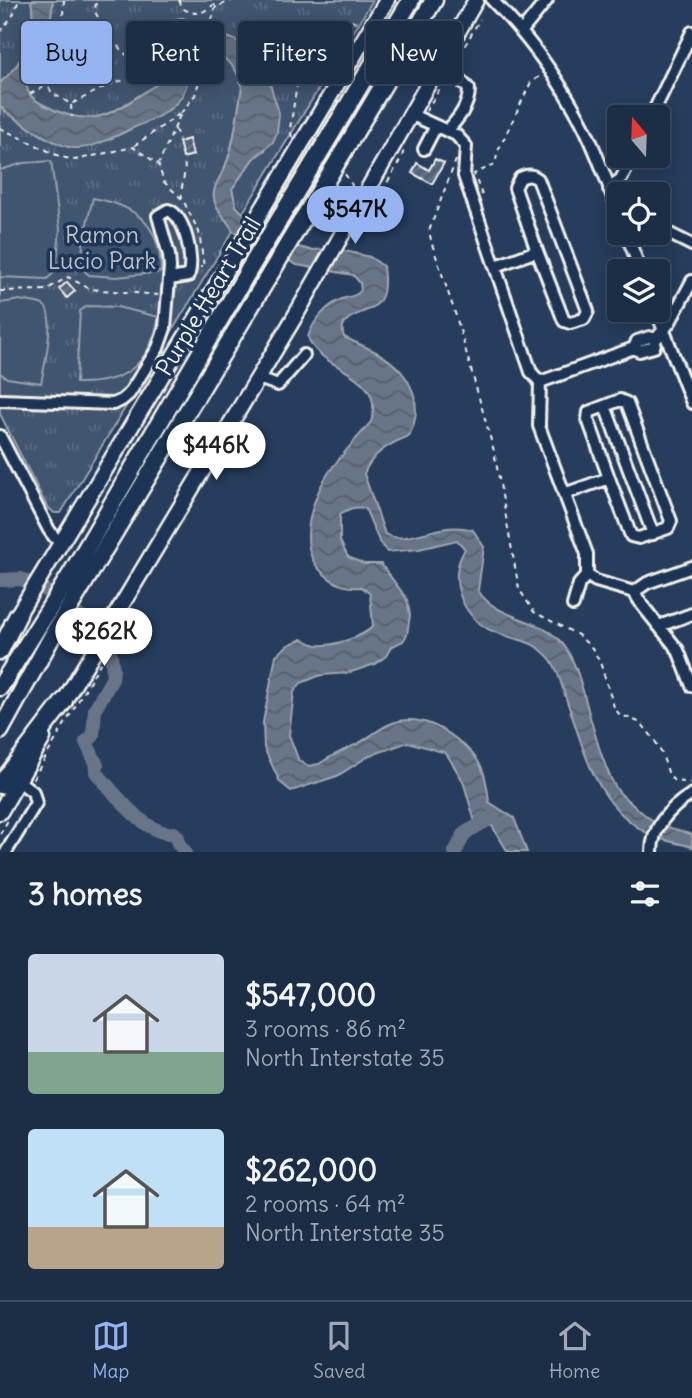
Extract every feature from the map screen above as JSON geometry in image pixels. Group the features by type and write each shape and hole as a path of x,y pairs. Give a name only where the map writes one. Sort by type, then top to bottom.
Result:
{"highway":[{"name":"Purple Heart Trail","path":"0,731 55,631 78,579 250,268 411,0"},
{"name":"Purple Heart Trail","path":"0,687 40,623 78,579 267,279 434,0"},
{"path":"0,651 18,613"},
{"path":"0,786 71,697"}],"main road":[{"path":"0,641 52,559 387,0"},
{"path":"462,23 476,0"},
{"path":"7,811 258,378 416,117 430,84"}],"street":[{"path":"492,0 505,5 564,92 581,122 607,184"},
{"path":"521,32 547,0"},
{"path":"657,105 692,32"},
{"path":"424,149 441,129 463,112 469,95 462,80"},
{"path":"416,117 460,138 466,146 464,176 531,372 540,382 539,426 587,554 587,575 579,584 573,605"},
{"path":"528,175 538,179 588,311 584,319 570,323 564,321 537,251 515,188 517,181 528,175"},
{"path":"0,401 113,404 122,400 129,394 158,348 165,328 170,279 169,255 158,216 168,210 177,215 188,244 190,268 188,276 170,279"},
{"path":"670,234 692,245"},
{"path":"496,266 537,251"},
{"path":"540,382 634,348 639,351 654,347 692,281"},
{"path":"658,322 660,334 692,403"},
{"path":"258,378 278,385 304,355"},
{"path":"620,400 627,403 671,522 668,528 639,538 631,536 609,478 588,419 589,412 620,400"},
{"path":"605,406 653,534"},
{"path":"0,436 49,530 62,542"},
{"path":"564,494 609,478"},
{"path":"634,592 647,583 692,567"},
{"path":"587,575 596,581 634,592 678,650 692,686"},
{"path":"659,626 691,618"},
{"path":"6,852 37,803 36,797 23,784"},
{"path":"652,852 662,821 692,794"}],"path":[{"path":"0,32 13,15 19,0"},
{"path":"63,21 64,0"},
{"path":"96,0 95,12 111,39 126,55"},
{"path":"179,0 182,8 197,14 203,13 210,6 233,0"},
{"path":"159,164 181,113 195,94 216,6"},
{"path":"462,50 480,19"},
{"path":"482,195 474,174 495,164 498,151 531,82 539,77"},
{"path":"71,104 113,82 126,80"},
{"path":"30,94 47,84 52,93 71,104"},
{"path":"416,117 440,84"},
{"path":"71,104 72,117"},
{"path":"0,128 61,157 75,160 133,146 181,113"},
{"path":"175,128 178,139"},
{"path":"133,146 159,164 168,187 183,200"},
{"path":"391,157 404,148"},
{"path":"458,155 429,231 457,316 494,451 519,589 534,612 578,635 592,648 600,662 614,707 619,714 641,723 662,754 669,775 674,781 692,783"},
{"path":"184,160 186,174 180,190 198,232 204,267 190,268"},
{"path":"0,292 46,290 68,276 90,289 168,296"},
{"path":"23,784 71,697 111,633"},
{"path":"0,834 7,811"}],"green space":[{"path":"0,0 31,0 32,21 21,21 21,58 0,83"},
{"path":"52,0 373,0 352,34 352,21 238,21 238,63 224,51 224,21 187,21 183,18 171,21 126,21 126,84 157,84 117,109 91,118 59,112 40,103 28,92 27,84 112,84 112,21 51,19"},
{"name":"Ramon Lucio Park","path":"224,59 236,71 238,84 242,87 235,128 231,149 214,194 217,207 233,231 61,513 54,513 46,505 0,414 0,106 27,126 70,147 78,148 108,140 129,130 174,84 224,84"},
{"path":"264,84 322,84 242,214 236,206 232,189 253,159 265,150 279,113 270,89"},
{"path":"51,161 60,229 56,271 47,279 0,277 0,170 24,163"},
{"path":"93,198 122,206 144,220 157,242 161,272 117,277 89,275 82,268 83,240"},
{"path":"20,300 41,304 47,310 49,330 41,383 7,378 0,373 0,303"},
{"path":"87,306 117,307 159,317 149,348 132,369 108,380 76,383 80,311"}],"water":[{"path":"31,0 52,0 50,21 32,21"},
{"path":"224,35 238,41 238,76 224,59"},
{"path":"21,58 21,84 27,84 29,93 35,100 79,117 93,118 119,109 157,84 187,84 175,105 164,113 107,140 78,148 61,144 40,134 0,106 0,83"},
{"path":"241,84 270,84 279,113 273,142 253,159 232,189 236,206 258,229 295,246 310,250 337,249 370,257 383,266 384,288 380,300 376,305 349,319 343,329 344,337 374,351 396,366 411,386 415,398 414,423 409,436 382,450 364,474 385,534 404,537 449,528 473,530 484,547 478,590 495,607 542,628 562,643 577,671 600,749 619,792 652,820 692,835 692,847 651,835 633,824 606,795 588,761 559,675 551,660 530,643 490,630 471,615 465,605 457,583 457,572 465,549 457,540 419,549 387,552 379,541 365,508 352,508 340,514 340,541 348,557 364,564 381,564 407,599 410,615 407,635 375,664 348,673 321,675 301,683 294,692 289,735 299,761 309,766 319,764 399,721 416,720 440,728 471,752 481,766 489,802 514,818 527,852 508,852 492,826 475,822 463,781 446,753 408,742 369,756 337,776 291,791 280,782 264,748 263,722 276,655 288,645 302,639 312,644 327,645 353,638 373,626 370,594 362,587 337,583 323,573 314,562 308,535 318,491 332,468 371,422 373,405 369,392 361,382 325,358 315,349 308,337 321,315 336,302 357,294 361,290 360,283 353,275 297,265 233,231 215,202 214,190 231,149"}],"building":[{"path":"189,139 193,155 183,158 179,142"},
{"path":"435,159 444,163 432,184 412,173 417,163 429,170"},
{"path":"67,282 75,291 67,298 59,289"}],"waterway":[{"path":"0,580 21,579 45,590 98,630 111,655 113,670 112,679 95,709 93,736 86,742 97,765 96,772 142,820 153,828 174,833 185,852"},
{"path":"455,852 465,833 493,817"}]}
